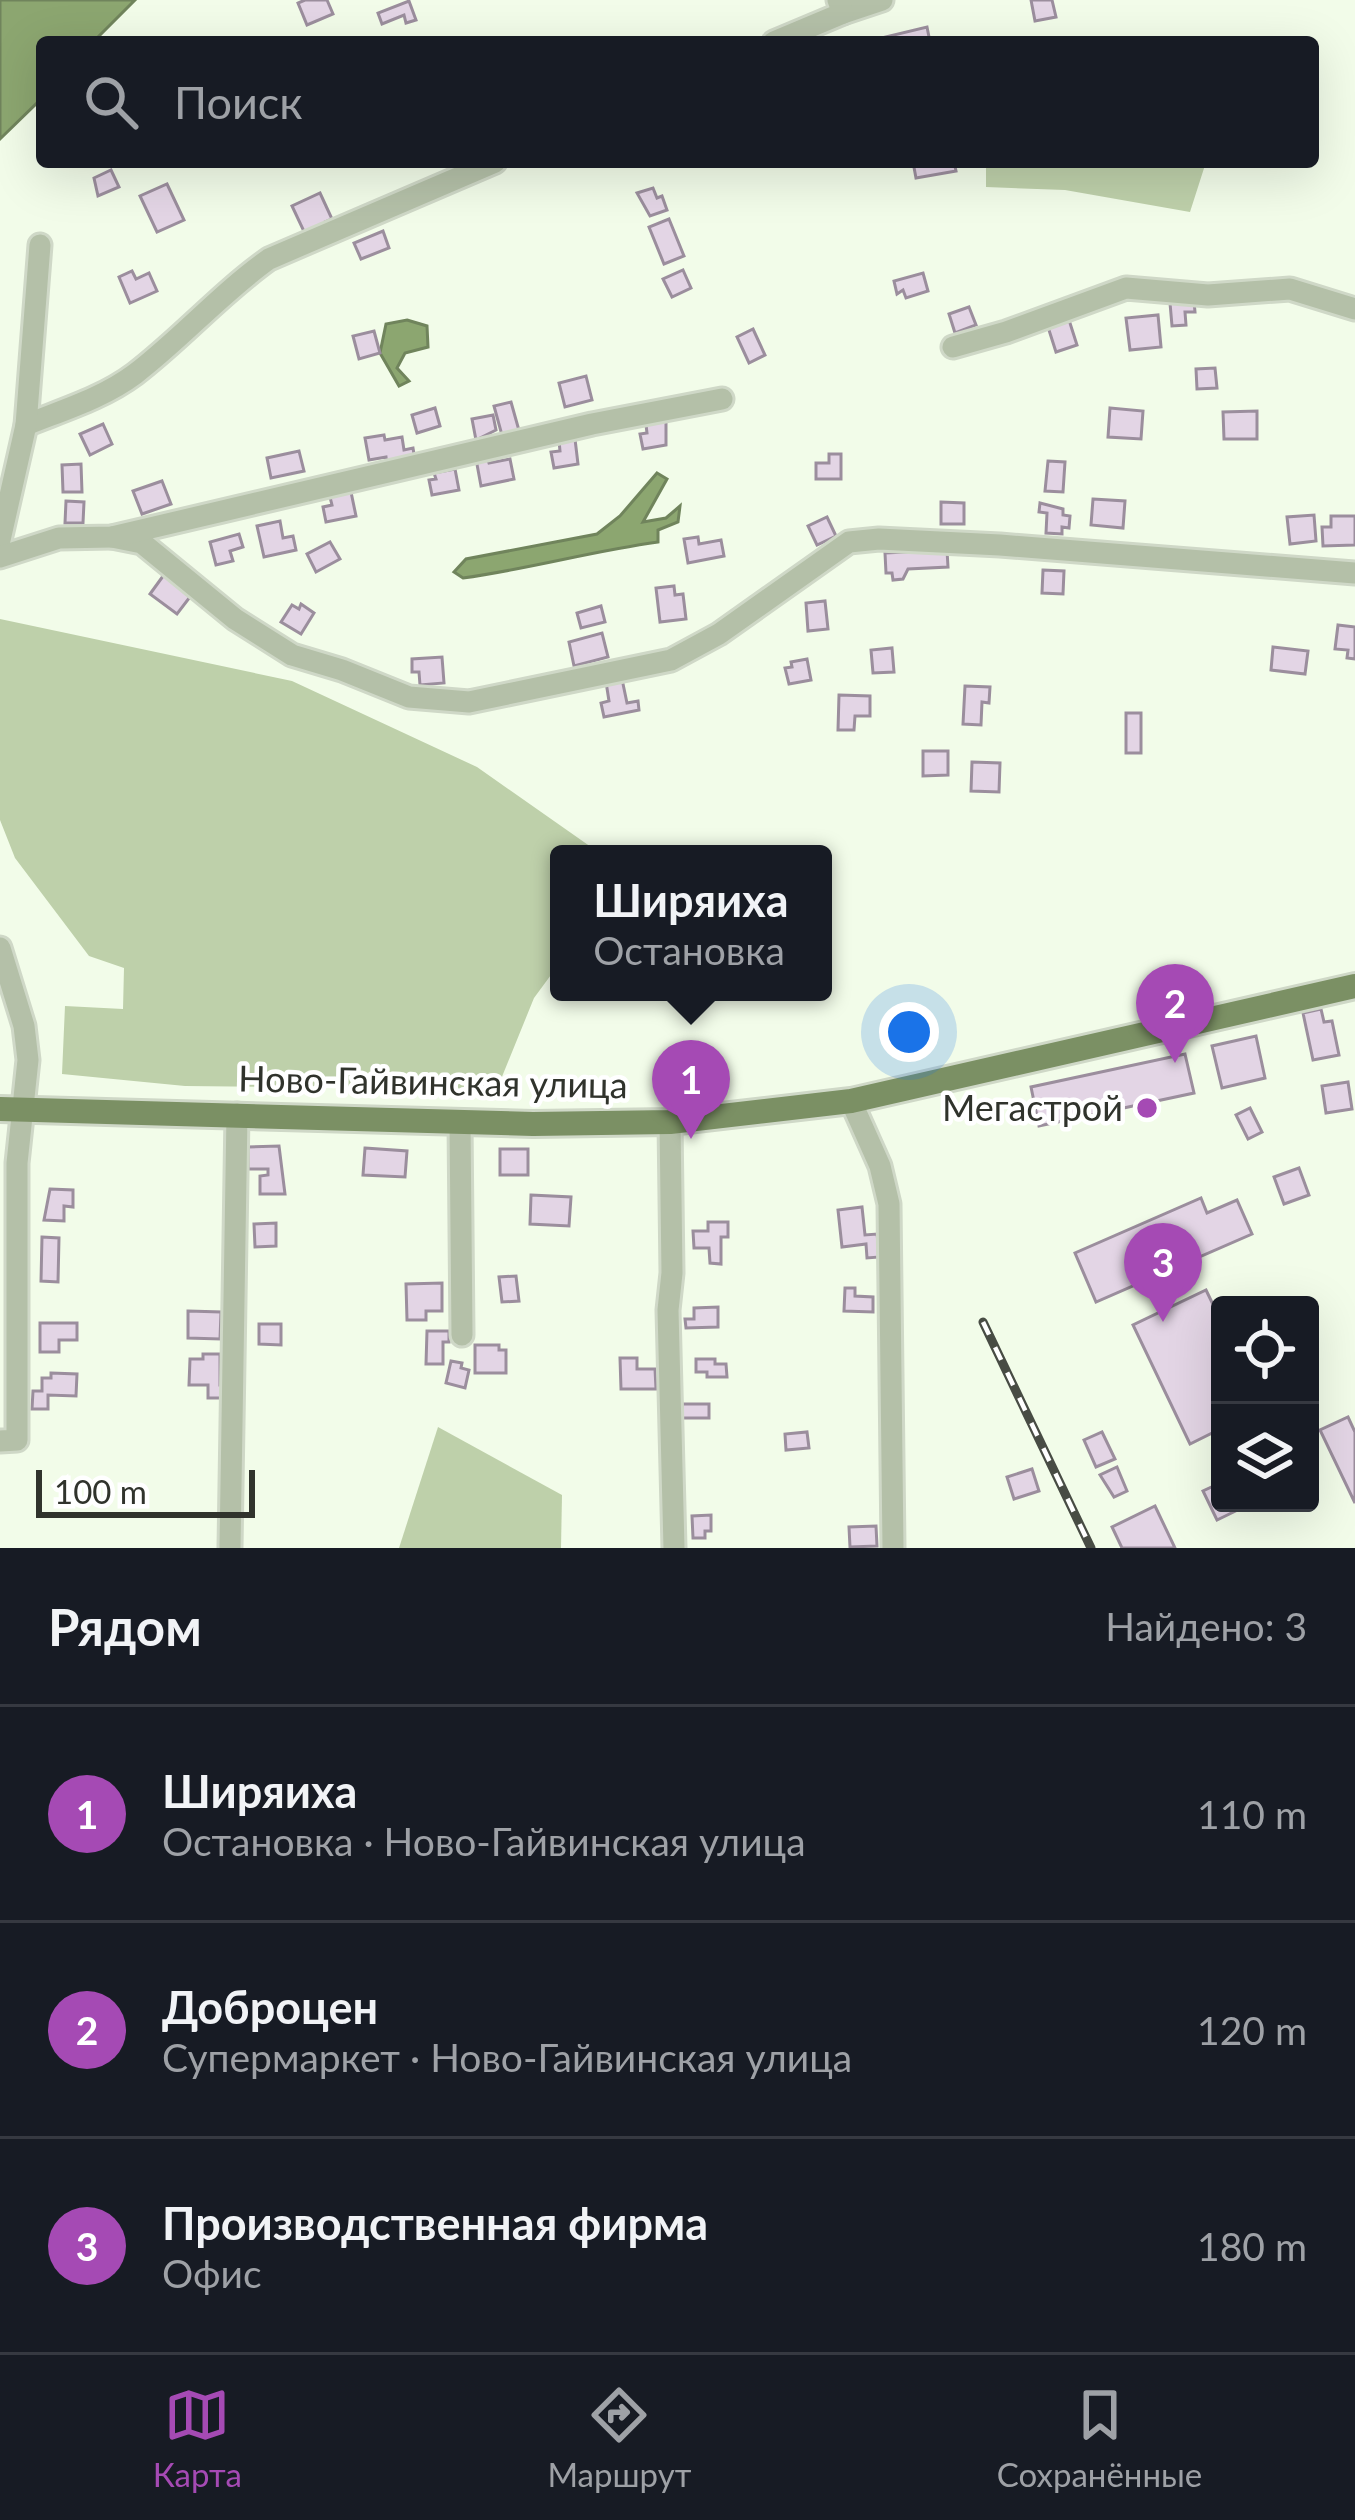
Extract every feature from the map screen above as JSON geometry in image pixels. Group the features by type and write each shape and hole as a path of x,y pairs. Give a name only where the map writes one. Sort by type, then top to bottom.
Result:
{"main road":[{"name":"Ново-Гайвинская улица","path":"11,1109 460,1122 670,1122 851,1101 1355,986"}],"street":[{"path":"785,36 841,7 882,0"},
{"path":"26,425 94,399 131,376 269,259 481,168"},
{"path":"0,540 26,425 40,245"},
{"path":"953,347 1126,287 1208,295 1290,289 1355,309"},
{"path":"0,557 59,538 112,537 592,424 722,399"},
{"path":"112,537 142,543 236,619 292,655 409,697 469,701 671,660 719,634 849,542 1000,545 1355,574"},
{"path":"0,948 24,1026 28,1060 11,1109 17,1163 17,1441 0,1441"},
{"path":"851,1101 880,1166 889,1204 893,1548"},
{"path":"230,1546 237,1114"},
{"path":"460,1122 462,1336"},
{"path":"670,1122 672,1274 668,1310 674,1548"}],"shaded area":[{"path":"0,0 135,0 99,36 36,36 36,104 0,139"},
{"path":"986,168 1204,168 1190,212 1065,190 986,187"},
{"path":"407,320 427,326 428,347 405,353 397,368 409,381 399,386 380,353 386,324"},
{"path":"657,473 667,479 643,522 666,518 680,506 678,522 658,530 658,542 463,578 454,572 466,559 597,534 620,516"},
{"path":"0,619 292,681 477,767 588,845 550,845 550,976 534,998 497,1089 185,1086 62,1074 65,1006 123,1009 124,968 89,956 15,858 0,820"},
{"path":"438,1427 562,1495 561,1548 399,1548"}],"building":[{"path":"327,0 333,14 307,25 298,3"},
{"path":"1031,0 1052,0 1056,17 1035,21"},
{"path":"409,1 416,20 406,23 404,15 382,24 378,13"},
{"path":"927,27 929,36 890,36"},
{"path":"914,168 956,171 916,178"},
{"path":"111,170 119,187 98,196 94,178"},
{"path":"167,184 184,220 157,232 140,196"},
{"path":"653,188 667,210 650,216 637,193"},
{"path":"320,193 332,219 325,222 329,230 308,240 292,206"},
{"path":"669,219 684,256 664,264 649,227"},
{"path":"383,231 389,248 361,259 354,243"},
{"path":"683,270 691,288 672,297 663,279"},
{"path":"132,271 136,279 149,273 157,291 130,303 119,277"},
{"path":"923,273 928,291 906,298 903,290 897,294 894,281"},
{"path":"1194,301 1195,312 1185,312 1186,325 1172,326 1170,303"},
{"path":"969,307 976,325 955,333 949,314"},
{"path":"1158,315 1161,347 1130,350 1126,318"},
{"path":"1069,320 1077,345 1056,352 1048,327"},
{"path":"753,329 765,355 749,363 737,337"},
{"path":"374,331 380,353 359,359 353,336"},
{"path":"1215,368 1217,388 1197,389 1196,369"},
{"path":"586,376 592,400 565,407 559,383"},
{"path":"511,402 520,434 503,439 494,406"},
{"path":"435,408 440,426 417,433 412,415"},
{"path":"1110,408 1143,411 1141,439 1108,437"},
{"path":"1257,411 1257,439 1224,439 1223,412"},
{"path":"493,415 496,430 476,440 472,419"},
{"path":"666,421 666,445 643,449 640,434 647,433 646,425"},
{"path":"103,424 112,444 90,455 80,434"},
{"path":"384,435 385,440 402,437 404,450 413,448 415,460 387,465 386,457 369,460 365,438"},
{"path":"575,439 578,464 554,468 551,452 560,451 559,441"},
{"path":"299,451 304,471 271,478 267,458"},
{"path":"829,454 841,454 841,479 816,479 816,463 829,463"},
{"path":"487,457 489,463 510,459 514,479 481,486 476,459"},
{"path":"1048,461 1065,462 1063,492 1045,491"},
{"path":"81,464 82,492 63,492 62,465"},
{"path":"455,469 459,490 432,495 429,480 436,479 434,473"},
{"path":"162,481 171,504 142,514 133,491"},
{"path":"351,492 356,516 326,522 323,507 332,505 330,497"},
{"path":"1093,499 1125,501 1123,528 1091,525"},
{"path":"66,501 84,502 83,523 65,523"},
{"path":"941,502 964,503 964,524 941,524"},
{"path":"1040,503 1063,509 1063,515 1070,516 1069,528 1062,527 1062,534 1046,533 1047,513 1039,512"},
{"path":"1314,515 1316,541 1290,544 1287,517"},
{"path":"1331,516 1355,516 1355,545 1323,546 1322,527 1331,527"},
{"path":"827,517 836,536 817,545 808,526"},
{"path":"280,521 283,538 293,536 296,550 264,557 257,526"},
{"path":"239,534 243,547 230,551 233,561 216,565 210,542"},
{"path":"698,537 699,544 721,540 724,556 688,563 684,539"},
{"path":"330,542 340,559 316,572 307,554"},
{"path":"947,550 948,567 908,569 903,579 893,580 892,573 886,573 885,553"},
{"path":"1043,570 1064,571 1063,594 1042,593"},
{"path":"166,572 193,593 177,614 150,594"},
{"path":"674,586 675,595 683,594 686,619 660,622 656,588"},
{"path":"825,601 828,629 808,631 806,603"},
{"path":"301,604 314,613 301,634 281,622 292,605 299,609"},
{"path":"601,606 605,622 581,628 577,613"},
{"path":"1338,625 1355,627 1355,659 1347,658 1348,650 1335,649"},
{"path":"602,633 608,657 574,666 569,642"},
{"path":"1273,647 1308,651 1305,674 1271,670"},
{"path":"892,648 894,672 873,673 871,650"},
{"path":"442,657 444,683 420,685 419,672 412,672 412,659"},
{"path":"807,659 811,680 789,684 785,668"},
{"path":"622,679 627,703 638,701 639,710 604,717 601,703 609,701 606,682"},
{"path":"965,686 990,687 989,703 982,702 981,725 963,724"},
{"path":"839,695 870,696 870,716 855,716 854,730 838,730"},
{"path":"1126,713 1141,713 1141,753 1126,753"},
{"path":"923,751 948,751 948,775 923,776"},
{"path":"972,762 1000,763 999,792 971,791"},
{"path":"1321,1009 1324,1022 1332,1021 1339,1055 1313,1060 1303,1013"},
{"path":"1256,1036 1265,1078 1222,1088 1212,1046"},
{"path":"1185,1054 1194,1093 1039,1126 1031,1087"},
{"path":"1348,1082 1352,1109 1326,1113 1322,1086"},
{"path":"1250,1108 1262,1132 1248,1139 1236,1115"},
{"path":"279,1146 285,1194 260,1194 260,1176 268,1175 268,1169 248,1169 248,1147"},
{"path":"365,1148 407,1151 405,1177 363,1175"},
{"path":"500,1149 528,1149 528,1175 500,1175"},
{"path":"1299,1168 1309,1195 1284,1204 1274,1177"},
{"path":"50,1189 73,1190 73,1207 64,1206 64,1221 44,1220"},
{"path":"531,1195 571,1197 569,1226 530,1224"},
{"path":"1201,1198 1207,1213 1237,1200 1252,1234 1096,1302 1075,1253"},
{"path":"862,1207 865,1235 877,1234 880,1257 867,1258 866,1244 842,1247 838,1210"},
{"path":"708,1222 728,1222 728,1237 721,1237 721,1264 710,1263 709,1248 694,1248 693,1231 708,1231"},
{"path":"276,1223 276,1246 255,1247 254,1224"},
{"path":"42,1237 59,1238 58,1282 41,1281"},
{"path":"516,1276 519,1301 502,1302 499,1277"},
{"path":"442,1283 442,1311 426,1311 426,1320 407,1320 406,1284"},
{"path":"845,1288 855,1288 855,1296 873,1297 873,1312 844,1311"},
{"path":"1206,1290 1211,1300 1211,1434 1190,1444 1133,1325"},
{"path":"718,1307 718,1327 686,1328 685,1319 694,1319 694,1308"},
{"path":"188,1311 221,1312 220,1339 188,1338"},
{"path":"40,1323 77,1323 77,1340 59,1340 59,1352 40,1352"},
{"path":"259,1324 281,1324 281,1345 259,1344"},
{"path":"427,1331 449,1331 449,1342 443,1342 443,1364 426,1364"},
{"path":"475,1345 499,1345 499,1350 506,1350 506,1373 475,1373"},
{"path":"203,1354 220,1354 220,1385 228,1385 228,1398 208,1398 208,1385 189,1385 190,1359 203,1359"},
{"path":"620,1358 637,1358 637,1369 655,1369 656,1389 621,1389"},
{"path":"696,1359 726,1364 727,1377 696,1372"},
{"path":"451,1361 469,1370 465,1388 446,1383"},
{"path":"51,1373 77,1374 76,1396 48,1395 48,1409 32,1409 33,1391 42,1391 42,1378 51,1378"},
{"path":"682,1404 709,1404 709,1418 682,1418"},
{"path":"1348,1417 1355,1432 1355,1503 1320,1430"},
{"path":"807,1432 809,1448 786,1450 785,1434"},
{"path":"1102,1432 1115,1459 1096,1467 1084,1440"},
{"path":"1117,1467 1127,1491 1114,1497 1100,1475"},
{"path":"1032,1469 1039,1491 1014,1499 1007,1477"},
{"path":"1155,1506 1175,1548 1122,1548 1112,1527"},
{"path":"711,1515 711,1531 705,1531 705,1538 693,1538 692,1516"},
{"path":"876,1526 877,1546 850,1547 849,1527"}],"railway":[{"path":"983,1322 1091,1548"}],"place":[{"name":"Доброцен","path":"1175,1063"},
{"name":"Мегастрой","path":"1147,1108"},
{"name":"Ширяиха","path":"691,1139"},
{"name":"Производственная фирма","path":"1163,1322"}]}
